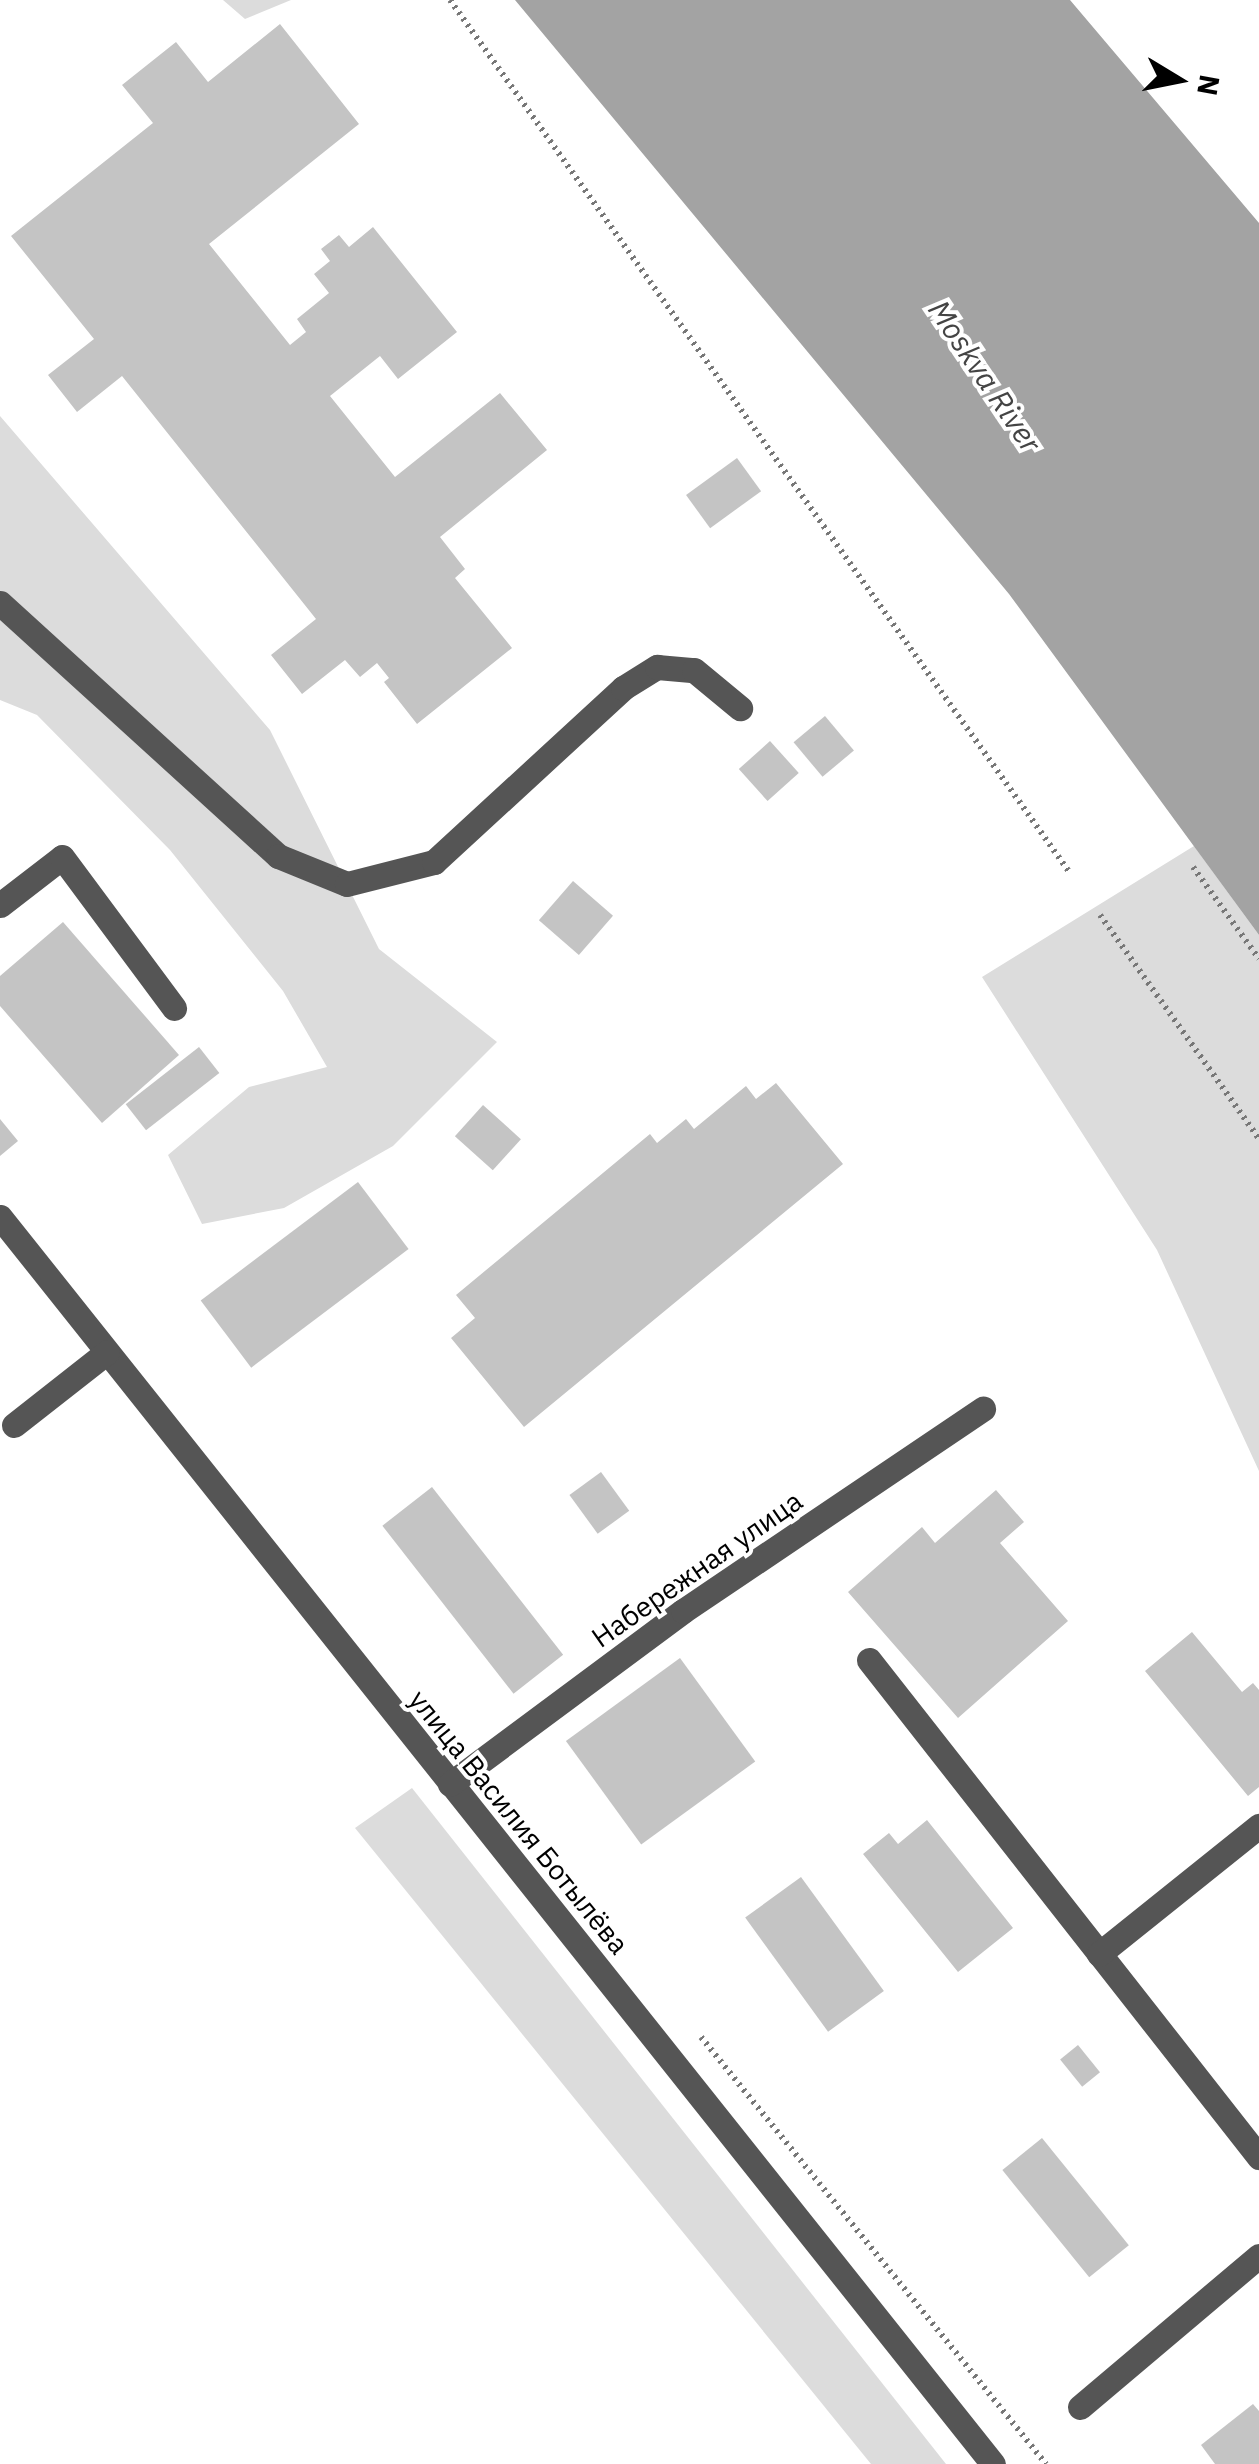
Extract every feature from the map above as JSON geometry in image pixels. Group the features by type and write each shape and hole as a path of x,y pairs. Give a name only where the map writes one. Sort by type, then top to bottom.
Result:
{"street":[{"path":"0,603 278,856 348,884 434,862 623,688 657,667 694,670 740,708"},
{"path":"0,905 62,857 174,1008"},
{"name":"улица Василия Ботылёва","path":"0,1216 993,2464"},
{"path":"14,1426 107,1352"},
{"name":"Набережная улица","path":"450,1784 683,1611 983,1409"},
{"path":"869,1660 1259,2157"},
{"path":"1100,1954 1259,1826"},
{"path":"1080,2407 1259,2256"}],"path":[{"path":"450,0 1070,873"},
{"path":"1193,866 1259,959"},
{"path":"1100,915 1259,1139"},
{"path":"692,2026 1046,2464"}],"shaded area":[{"path":"223,0 291,0 245,19"},
{"path":"0,416 270,730 379,949 497,1042 393,1146 284,1208 202,1224 168,1155 249,1087 327,1067 283,991 170,850 37,715 0,700"},
{"path":"1194,846 1259,935 1259,1471 1157,1250 982,977"},
{"path":"412,1788 946,2464 871,2464 355,1828"}],"water":[{"name":"Moskva River","path":"515,0 1070,0 1259,223 1259,935 1009,594"}],"building":[{"path":"280,24 359,124 209,244 290,345 306,332 297,319 329,293 314,274 330,261 321,249 339,235 349,247 373,227 457,332 398,379 380,356 330,396 395,477 500,393 547,450 440,537 465,569 455,578 512,648 417,724 384,682 389,678 377,663 360,677 345,660 302,694 271,655 316,619 122,376 77,412 48,375 94,339 11,236 153,123 122,85 176,42 208,82"},
{"path":"737,458 761,491 710,528 686,495"},
{"path":"825,716 854,750 823,777 794,742"},
{"path":"770,741 799,773 768,801 739,769"},
{"path":"573,881 613,916 579,955 539,920"},
{"path":"63,922 179,1055 102,1123 0,1006 0,976"},
{"path":"199,1047 219,1073 146,1130 126,1104"},
{"path":"776,1083 843,1164 524,1427 451,1338 475,1318 456,1295 650,1134 657,1143 686,1119 694,1129 746,1086 756,1099"},
{"path":"483,1105 521,1139 493,1170 455,1136"},
{"path":"0,1119 18,1141 0,1156"},
{"path":"358,1182 409,1249 251,1368 201,1301"},
{"path":"601,1472 629,1511 598,1534 569,1495"},
{"path":"432,1487 563,1655 513,1694 382,1526"},
{"path":"996,1490 1024,1522 1000,1543 1068,1621 958,1718 848,1592 922,1527 935,1543"},
{"path":"1192,1632 1242,1692 1253,1683 1259,1690 1259,1787 1248,1796 1145,1671"},
{"path":"680,1658 755,1762 641,1844 566,1741"},
{"path":"927,1820 1013,1928 958,1972 863,1854 889,1833 898,1844"},
{"path":"801,1877 884,1991 828,2032 745,1918"},
{"path":"1078,2045 1100,2072 1082,2087 1060,2059"},
{"path":"1042,2138 1129,2245 1089,2277 1002,2170"},
{"path":"1253,2404 1259,2411 1259,2464 1215,2464 1201,2445"}]}
